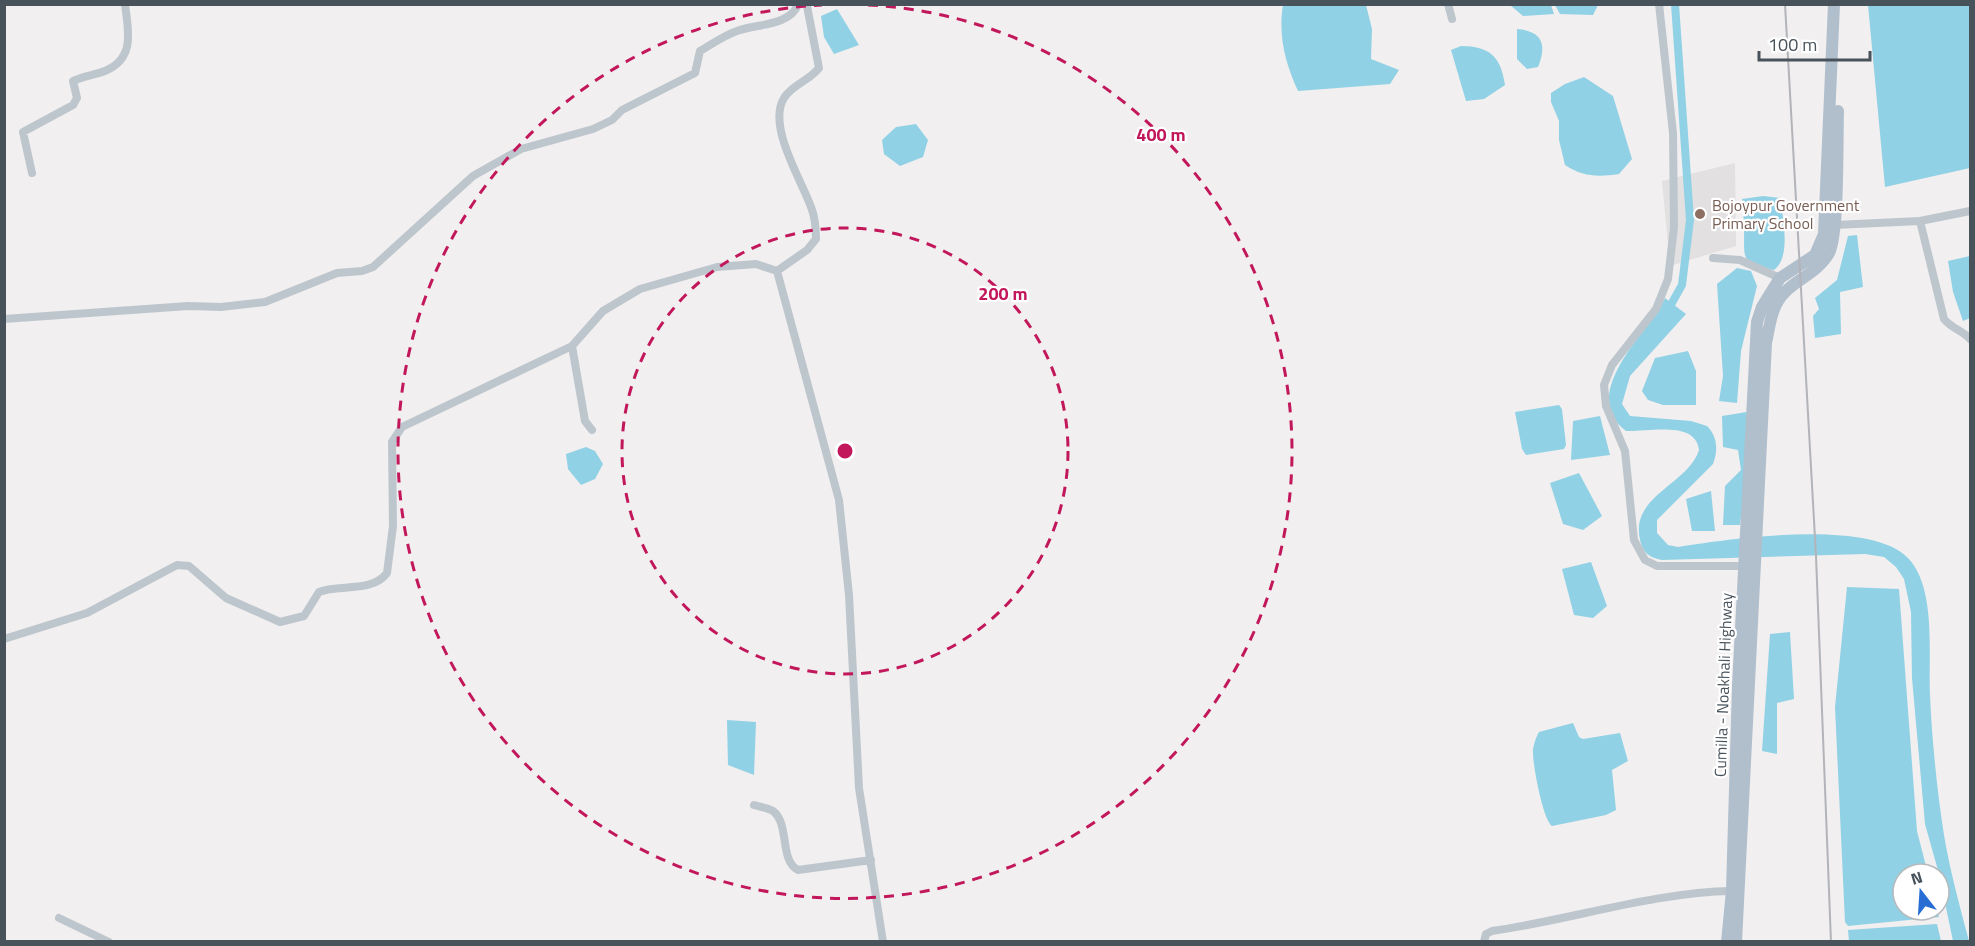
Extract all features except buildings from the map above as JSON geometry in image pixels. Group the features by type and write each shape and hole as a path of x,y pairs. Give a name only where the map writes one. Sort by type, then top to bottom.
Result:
{"main road":[{"path":"1757,432 1758,322 1762,307 1780,278 1815,255 1824,234 1834,4"},
{"path":"1757,432 1771,315 1786,291 1822,263 1831,250 1835,225 1842,4"},
{"name":"Cumilla - Noakhali Highway","path":"1727,942 1732,891 1757,432"},
{"path":"1737,942 1751,567"}],"street":[{"path":"32,173 23,132 73,105 77,98 73,81 107,70 120,61 130,41 125,4"},
{"path":"1448,4 1452,19"},
{"path":"1659,4 1673,133 1674,226 1668,279 1656,309 1612,365 1604,385 1606,406 1625,451 1634,540 1645,560 1657,566 1751,567"},
{"path":"4,319 188,306 221,307 265,302 337,273 362,271 373,267 473,176 491,165 520,149 593,129 612,120 622,110 695,74 700,51 718,40 738,30 769,26 805,5 819,68 793,86 779,108 779,117 788,153 812,207 816,239 807,250 777,270 756,264 717,267 640,289 603,311 572,346 402,428 392,442 393,526 387,573 384,577 348,589 319,592 304,616 280,622 226,598 189,566 177,565 87,613 4,639"},
{"path":"1835,225 1920,221 1971,210"},
{"path":"1920,221 1944,319 1952,329 1962,331 1971,339"},
{"path":"1713,258 1740,260 1780,278"},
{"path":"777,270 839,500 846,546 855,669 854,718 859,788 883,942"},
{"path":"572,346 585,421 592,430"},
{"path":"754,805 770,809 778,817 790,863 798,870 871,860"},
{"path":"1484,942 1486,934 1492,931 1546,924 1687,893 1732,891"},
{"path":"59,918 109,942"}],"shaded area":[{"name":"Bojoypur Government Primary School","path":"1735,163 1736,246 1670,266 1662,181"}],"water":[{"path":"1283,5 1366,5 1372,29 1371,59 1399,70 1390,84 1298,91 1289,70 1282,38"},
{"path":"1510,5 1551,5 1554,14 1523,16"},
{"path":"1555,5 1598,5 1593,15 1560,14"},
{"path":"1868,5 1970,5 1970,168 1885,187"},
{"path":"837,9 859,45 834,54 824,37 821,16"},
{"path":"1517,29 1533,33 1541,40 1542,52 1538,67 1527,69 1517,59"},
{"path":"1461,46 1480,48 1492,55 1501,67 1505,85 1484,99 1466,101 1451,50"},
{"path":"1584,77 1613,96 1632,159 1619,174 1591,175 1578,172 1565,165 1559,140 1559,121 1551,102 1551,93 1565,84"},
{"path":"916,124 928,140 923,157 900,166 884,154 882,140 896,127"},
{"path":"1763,196 1781,198 1784,247 1780,264 1774,270 1754,265 1744,252 1742,199"},
{"path":"1857,235 1863,287 1840,292 1841,334 1815,338 1813,316 1819,309 1815,298 1837,280 1848,236"},
{"path":"1970,256 1970,318 1963,321 1953,292 1948,261"},
{"path":"1737,268 1751,271 1757,286 1741,351 1737,403 1719,401 1723,376 1717,284"},
{"path":"1665,298 1686,314 1630,376 1622,404 1630,416 1691,421 1707,426 1715,439 1716,449 1713,464 1657,520 1657,533 1668,545 1678,547 1798,534 1863,538 1889,546 1908,558 1917,571 1927,605 1935,765 1949,862 1936,862 1925,824 1912,678 1911,612 1904,579 1896,567 1884,557 1865,554 1662,560 1645,552 1640,540 1639,525 1643,512 1651,501 1684,472 1693,462 1699,450 1696,441 1680,431 1626,431 1613,416 1609,400 1612,382 1620,364"},
{"path":"1688,351 1696,371 1696,405 1663,405 1648,400 1642,391 1655,358"},
{"path":"1559,405 1562,409 1566,445 1564,449 1526,455 1522,449 1515,412"},
{"path":"1753,411 1740,525 1723,525 1725,486 1741,470 1738,450 1723,447 1722,416"},
{"path":"1600,416 1610,455 1571,460 1573,421"},
{"path":"586,447 595,451 603,464 595,479 581,485 568,469 566,454"},
{"path":"1579,473 1602,516 1583,530 1563,524 1550,483"},
{"path":"1711,491 1715,531 1692,531 1686,499"},
{"path":"1591,562 1607,606 1593,618 1574,615 1562,569"},
{"path":"1847,587 1899,589 1917,831 1925,862 1891,862 1891,922 1848,926 1845,922 1835,707"},
{"path":"1790,632 1794,699 1777,703 1777,754 1762,751 1770,634"},
{"path":"727,720 756,722 754,775 728,765"},
{"path":"1573,723 1579,737 1583,739 1620,733 1628,761 1612,770 1616,810 1606,815 1552,826 1545,814 1539,792 1533,748 1539,732"},
{"path":"1951,870 1969,941 1953,941 1949,922 1951,922"},
{"path":"1937,924 1941,941 1849,941 1848,930"}],"waterway":[{"path":"1668,310 1682,285 1690,220 1675,4"}],"railway":[{"path":"1785,4 1816,556 1831,942"}],"place":[{"name":"Bojoypur Government Primary School","path":"1700,214"}]}
